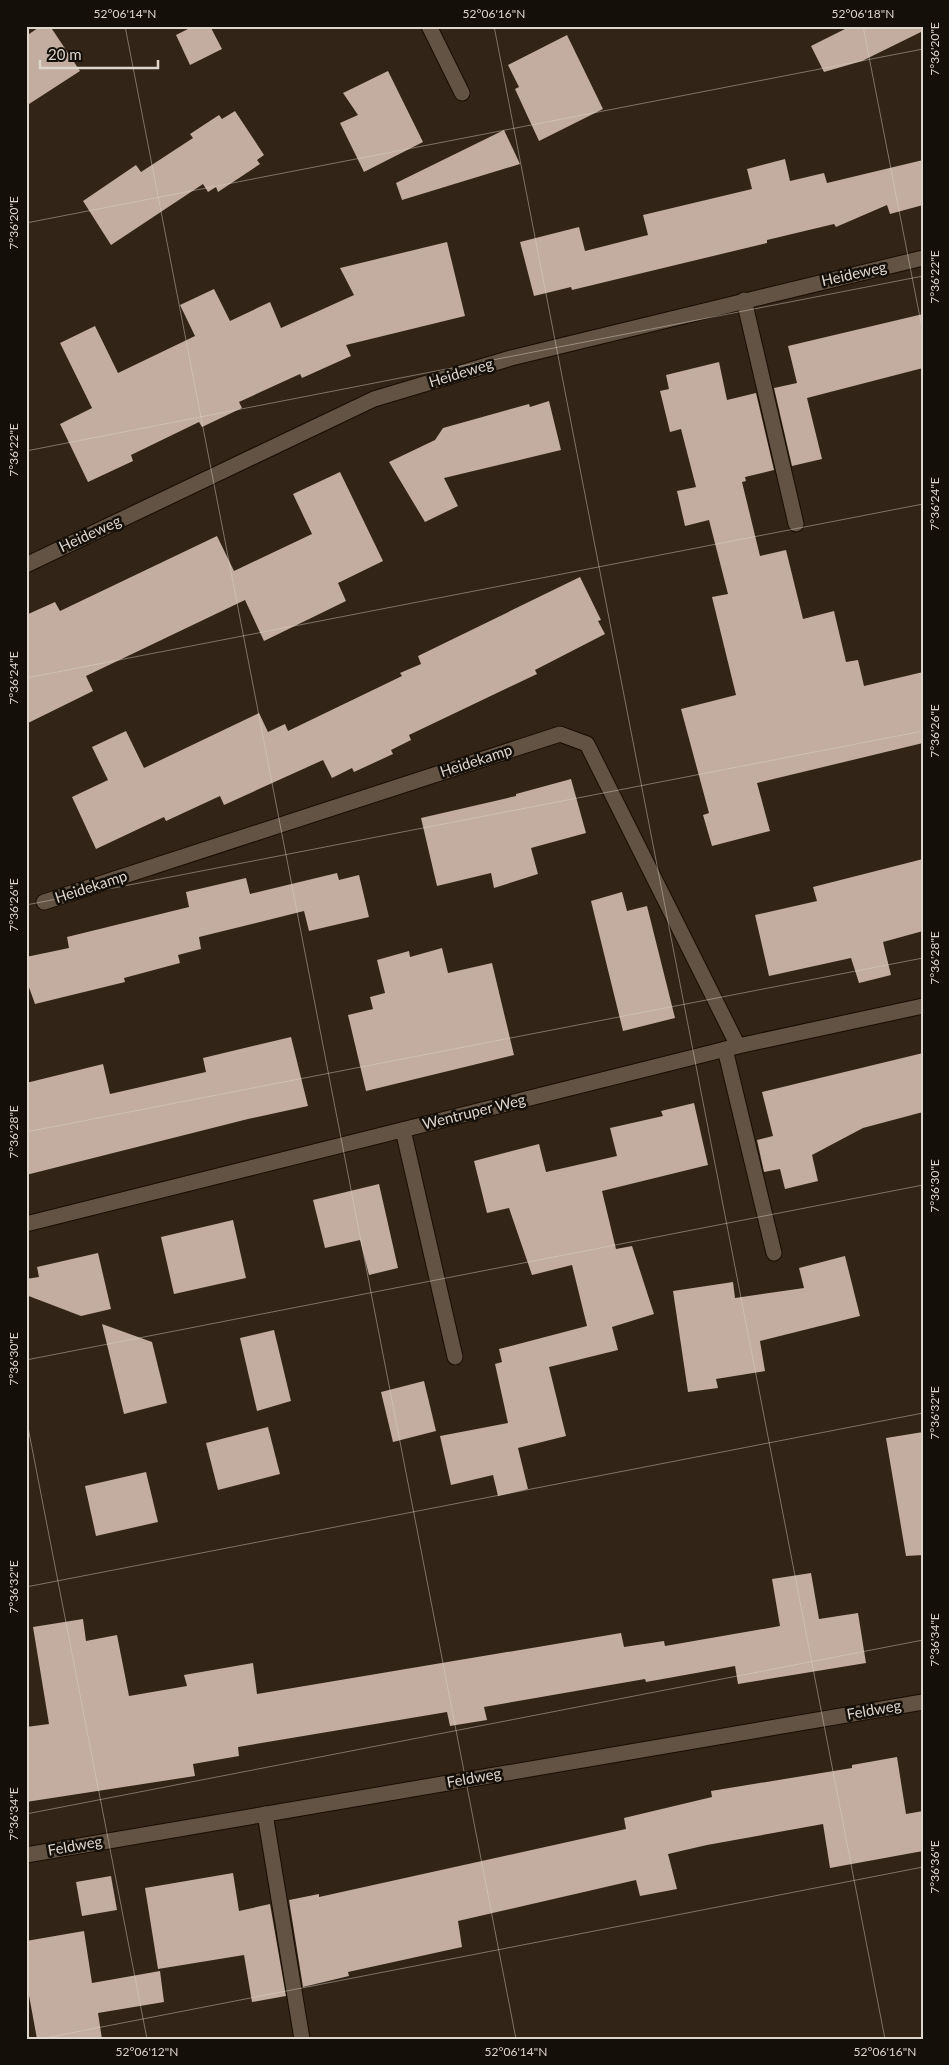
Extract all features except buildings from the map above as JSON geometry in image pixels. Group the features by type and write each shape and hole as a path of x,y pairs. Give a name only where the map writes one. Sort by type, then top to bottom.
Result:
{"street":[{"path":"429,26 462,93"},
{"name":"Heideweg","path":"26,565 374,399 511,358 923,258"},
{"path":"744,300 796,524"},
{"name":"Heidekamp","path":"44,902 560,734 587,744 732,1047 774,1253"},
{"name":"Wentruper Weg","path":"26,1224 732,1047 923,1006"},
{"path":"403,1130 455,1357"},
{"name":"Feldweg","path":"26,1855 923,1702"},
{"path":"265,1814 302,2039"}]}
